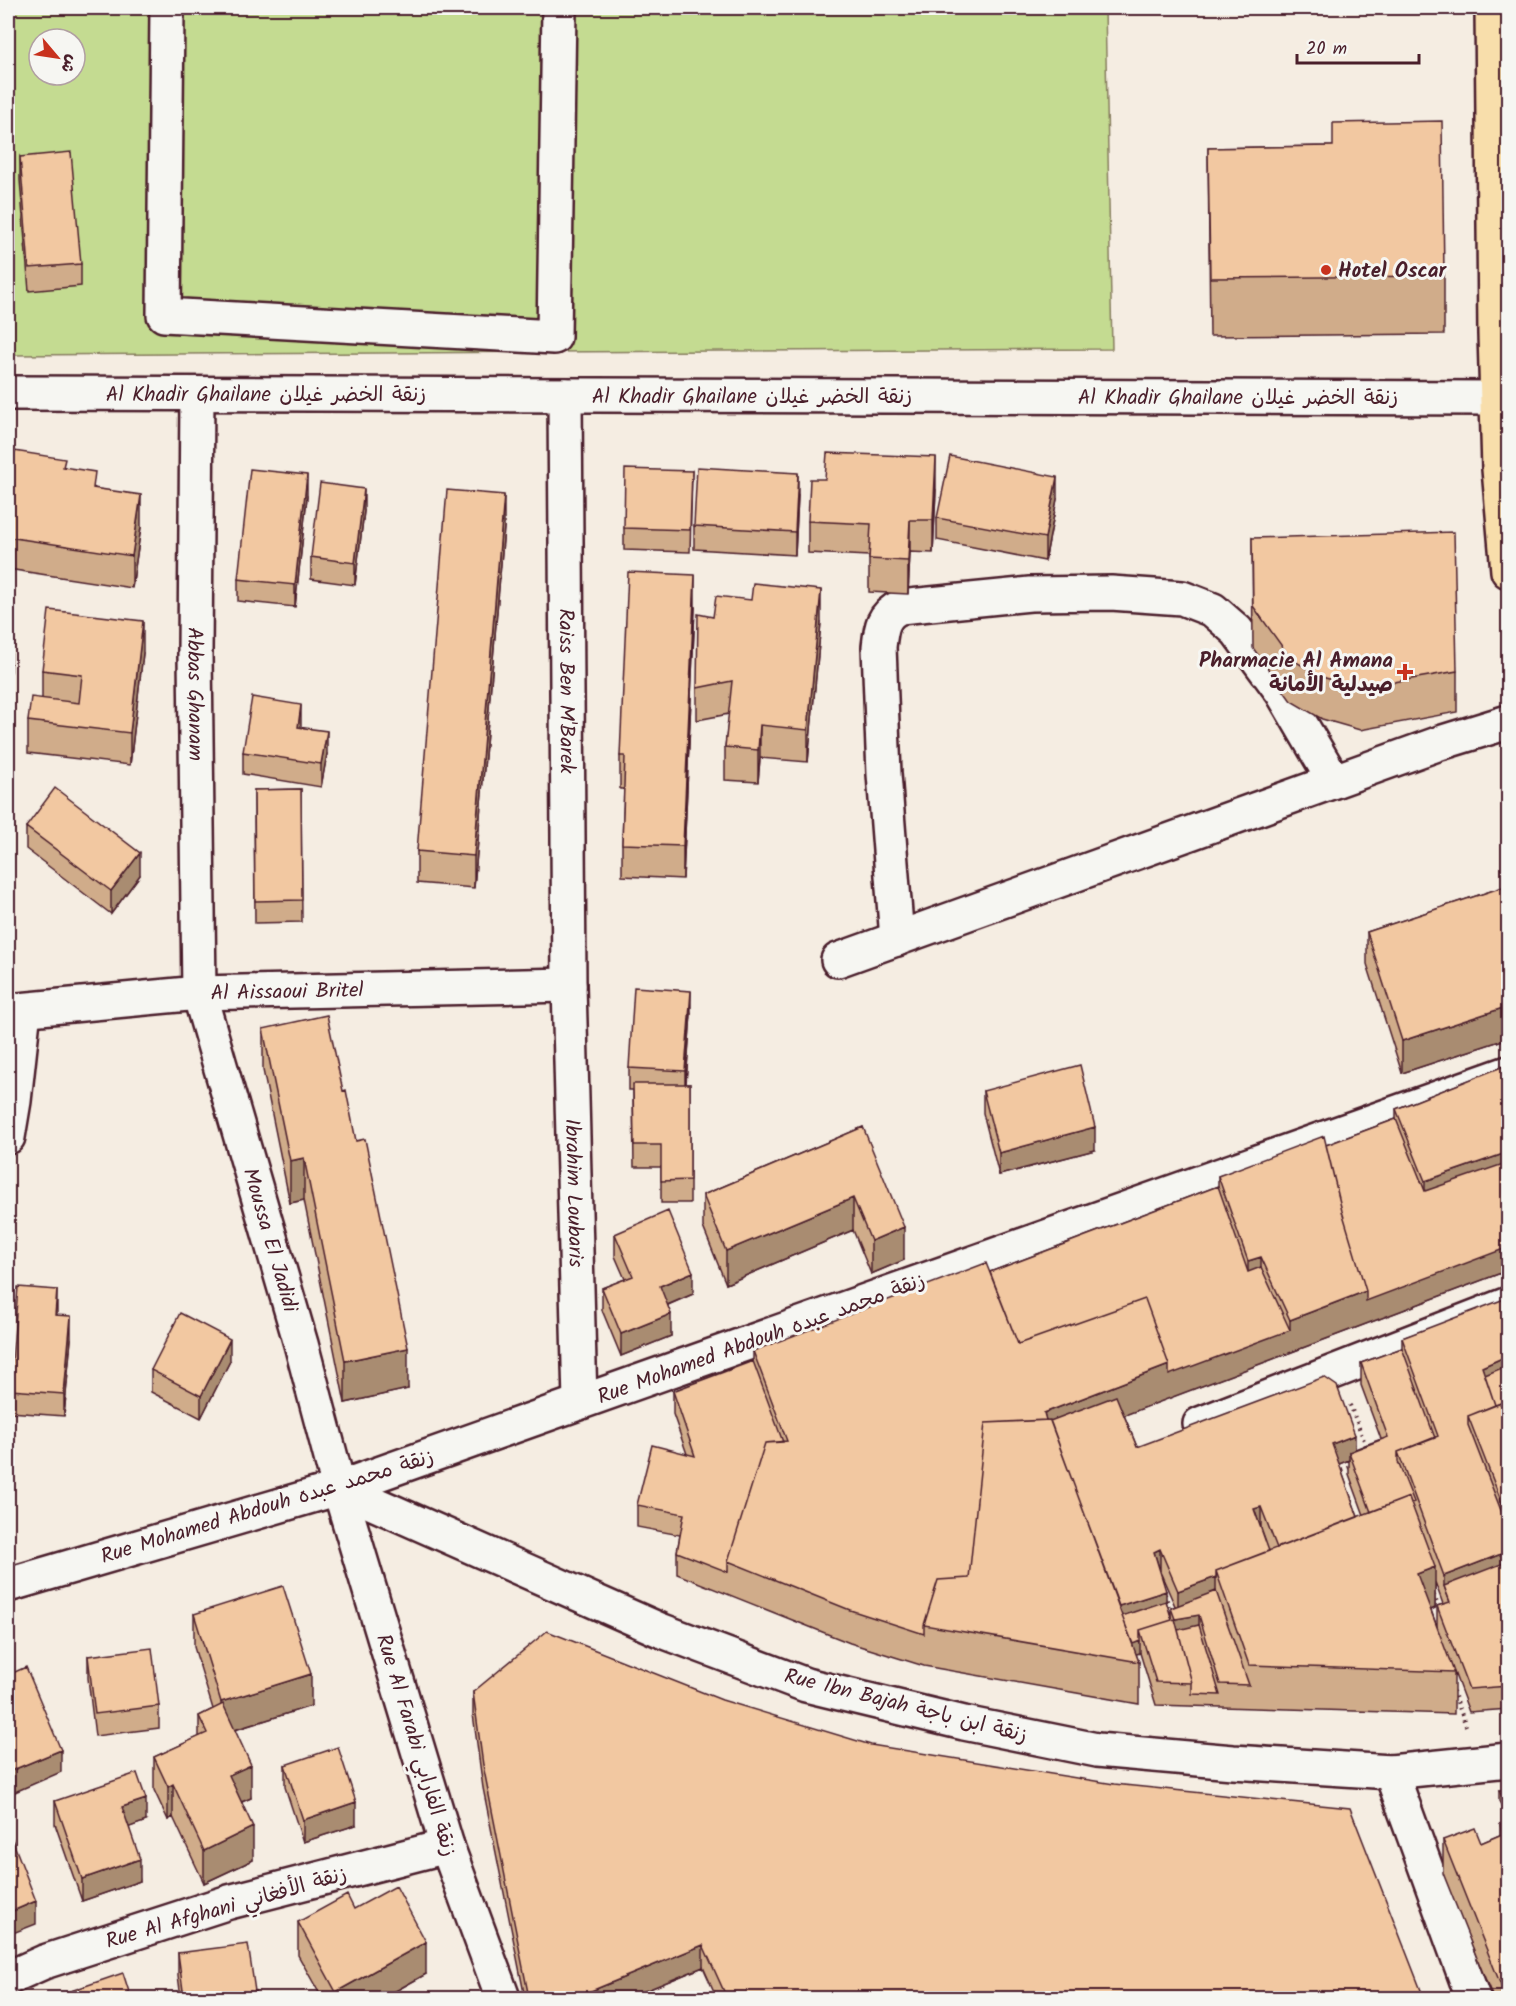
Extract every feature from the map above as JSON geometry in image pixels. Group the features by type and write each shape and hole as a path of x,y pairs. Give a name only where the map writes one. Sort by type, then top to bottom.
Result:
{"main road":[{"path":"1492,8 1499,469 1509,571"}],"street":[{"path":"167,8 164,315 554,337 559,8"},
{"name":"Al Khadir Ghailane زنقة الخضر غيلان","path":"8,393 1497,398"},
{"name":"Abbas Ghanam","path":"197,394 195,654 199,993"},
{"name":"Raiss Ben M'Barek","path":"565,395 569,985"},
{"path":"897,939 884,774 879,647 880,632 886,615 900,607 1030,594 1111,593 1182,598 1213,610 1237,631 1282,692 1334,781"},
{"path":"838,960 1440,742 1509,722"},
{"name":"Al Aissaoui Britel","path":"16,1011 199,993 569,985"},
{"name":"Ibrahim Loubaris","path":"569,985 580,1402"},
{"name":"Moussa El Jadidi","path":"199,993 301,1344 339,1488"},
{"path":"8,1137 14,1101 16,1011"},
{"name":"Rue Mohamed Abdouh زنقة محمد عبده","path":"8,1585 339,1488 1509,1073"},
{"path":"1172,1435 1509,1304"},
{"name":"Rue Ibn Bajah زنقة ابن باجة","path":"339,1488 660,1630 807,1685 964,1723 1097,1750 1233,1761 1391,1772 1494,1762"},
{"name":"Rue Al Farabi زنقة الفارابي","path":"339,1488 447,1846 503,1998"},
{"path":"1391,1772 1473,1998"},
{"name":"Rue Al Afghani زنقة الأفغاني","path":"8,1978 44,1962 229,1902 447,1846"}],"path":[{"path":"1336,1371 1371,1458"},
{"path":"1344,1482 1340,1470 1361,1462"},
{"path":"1431,1586 1442,1618"},
{"path":"1163,1588 1174,1622"},
{"path":"1452,1688 1494,1762"}],"green space":[{"path":"8,8 1105,8 1112,349 8,355"}],"building":[{"path":"1442,121 1444,276 1210,278 1208,148 1333,146 1333,123"},
{"path":"71,152 81,264 29,268 20,157"},
{"path":"8,450 65,459 63,467 95,472 93,488 141,495 132,556 8,537"},
{"path":"827,453 936,457 933,520 910,520 908,561 869,559 871,524 808,521 810,479 825,479"},
{"path":"950,456 1057,477 1045,538 937,518"},
{"path":"697,467 798,473 795,532 694,526"},
{"path":"250,469 307,475 295,585 238,579"},
{"path":"625,469 692,471 690,530 624,528"},
{"path":"320,483 364,489 355,563 311,557"},
{"path":"447,490 504,495 474,856 417,851"},
{"path":"1454,532 1457,671 1360,688 1322,677 1291,659 1253,606 1252,538"},
{"path":"628,572 695,575 683,846 622,844 625,756 620,756"},
{"path":"753,583 821,590 808,730 760,725 758,750 725,747 732,681 697,688 698,614 713,617 716,596 751,600"},
{"path":"49,610 143,621 130,733 28,721 31,697 79,703 82,675 42,670"},
{"path":"252,697 301,705 298,727 327,731 321,764 243,752"},
{"path":"55,788 140,853 111,891 26,827"},
{"path":"301,789 302,900 255,901 254,790"},
{"path":"1509,885 1509,1006 1402,1041 1367,932"},
{"path":"634,987 691,991 685,1071 629,1068"},
{"path":"327,1015 356,1141 365,1139 408,1348 345,1361 304,1158 290,1161 263,1029"},
{"path":"1509,1064 1509,1152 1425,1181 1396,1109"},
{"path":"1080,1065 1095,1127 999,1153 983,1091"},
{"path":"633,1084 690,1084 690,1180 661,1181 661,1145 634,1145"},
{"path":"1396,1119 1425,1191 1509,1162 1509,1247 1366,1301 1366,1291 1342,1211 1326,1145"},
{"path":"863,1127 904,1227 871,1241 853,1198 726,1251 703,1195"},
{"path":"1324,1136 1342,1211 1366,1291 1290,1320 1261,1257 1248,1261 1218,1176"},
{"path":"1218,1186 1248,1272 1261,1267 1290,1330 1169,1375 1169,1365 1145,1299 1018,1344 990,1272"},
{"path":"668,1211 693,1272 660,1286 671,1314 621,1334 602,1288 633,1276 615,1234"},
{"path":"986,1263 1018,1344 1145,1299 1169,1365 1044,1413 1046,1420 985,1423 969,1578 938,1580 924,1625 924,1634 850,1610 728,1561 765,1443 787,1441 753,1351"},
{"path":"18,1287 57,1290 55,1315 71,1316 64,1394 10,1390"},
{"path":"1507,1298 1509,1301 1509,1355 1482,1367 1495,1405 1468,1416 1468,1425 1509,1531 1509,1551 1444,1576 1398,1452 1438,1436 1402,1338"},
{"path":"180,1313 230,1339 201,1396 151,1370"},
{"path":"1402,1348 1435,1438 1398,1452 1398,1462 1414,1502 1411,1503 1409,1497 1371,1512 1349,1452 1388,1437 1361,1363"},
{"path":"753,1361 783,1442 765,1443 728,1561 728,1572 677,1552 684,1514 637,1505 652,1445 695,1456 673,1391"},
{"path":"1509,1365 1509,1400 1495,1405 1485,1375"},
{"path":"1324,1377 1337,1386 1355,1435 1332,1444 1358,1517 1277,1548 1261,1507 1254,1509 1269,1551 1216,1571 1216,1577 1178,1591 1160,1549 1154,1552 1166,1591 1119,1606 1050,1421 1116,1396 1137,1447"},
{"path":"1509,1400 1509,1521 1468,1416"},
{"path":"1050,1420 1139,1662 924,1625 938,1580 969,1578 985,1423"},
{"path":"1409,1497 1435,1567 1417,1574 1454,1672 1249,1665 1216,1571"},
{"path":"1509,1561 1509,1686 1469,1689 1437,1606 1450,1602 1444,1586"},
{"path":"283,1586 311,1674 221,1702 194,1614"},
{"path":"1216,1591 1249,1685 1220,1684 1199,1615 1175,1619 1171,1608"},
{"path":"1166,1601 1172,1620 1140,1630 1140,1641 1133,1644 1122,1616"},
{"path":"1175,1619 1192,1683 1156,1682 1140,1630"},
{"path":"1199,1625 1220,1695 1192,1694 1192,1683 1178,1630"},
{"path":"547,1631 722,1700 871,1745 1114,1784 1350,1808 1424,1998 727,1998 703,1945 574,1998 529,1998 483,1765 473,1692"},
{"path":"152,1648 159,1706 95,1714 88,1656"},
{"path":"26,1667 61,1750 8,1772 8,1675"},
{"path":"223,1704 251,1765 229,1775 253,1827 204,1851 173,1784 168,1787 154,1757 207,1733 199,1716"},
{"path":"338,1747 356,1802 303,1820 285,1765"},
{"path":"137,1773 146,1799 122,1807 140,1859 82,1879 55,1801"},
{"path":"1499,1790 1509,1790 1509,1809"},
{"path":"1509,1821 1509,1831 1503,1833 1500,1825"},
{"path":"1475,1828 1481,1843 1509,1831 1509,1998 1506,1998 1443,1840"},
{"path":"8,1829 36,1901 8,1913"},
{"path":"396,1886 426,1942 336,1992 298,1922 347,1895 354,1909"},
{"path":"248,1944 256,1998 184,1998 178,1953"},
{"path":"123,1973 131,1998 60,1998 59,1995"}],"place":[{"name":"Hotel Oscar","path":"1326,270"},
{"name":"Pharmacie Al Amana صيدلية الأمانة","path":"1405,672"}]}
